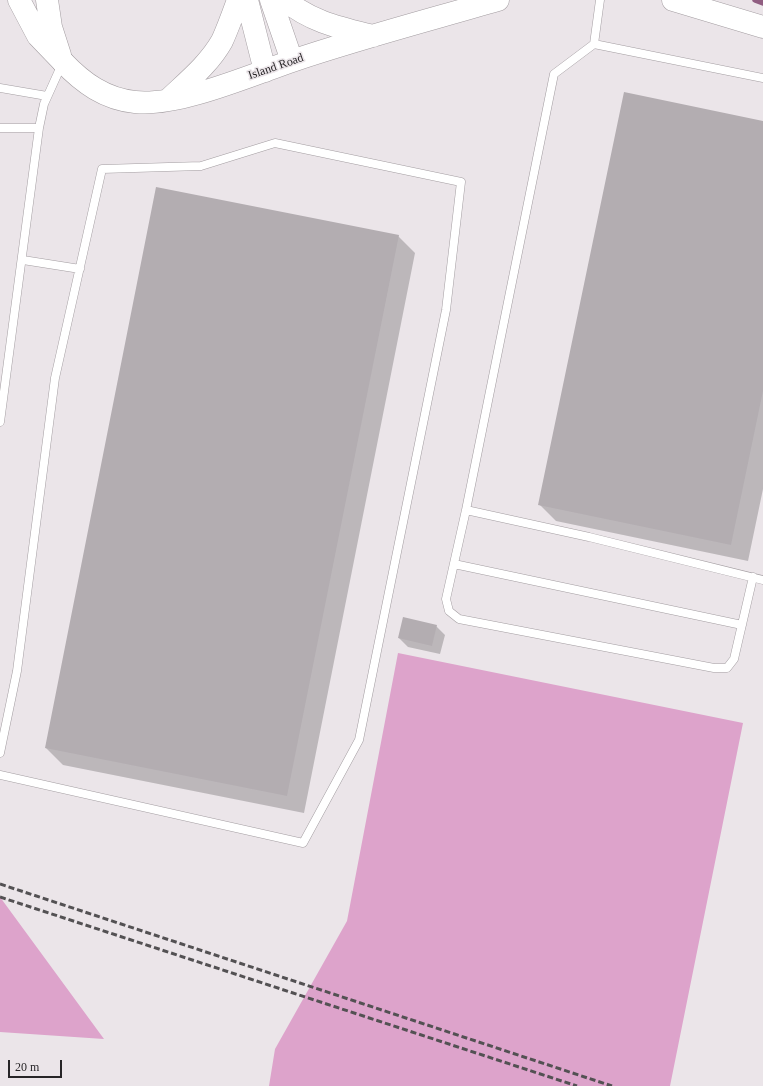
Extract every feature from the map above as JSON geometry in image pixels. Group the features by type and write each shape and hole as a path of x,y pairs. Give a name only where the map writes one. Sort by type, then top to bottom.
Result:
{"main road":[{"name":"Island Road","path":"18,0 38,36 85,83 106,95 135,102 169,99 203,91 372,36 498,0"},
{"path":"47,0 51,27 63,62"},
{"path":"169,99 196,75 213,54 221,41 238,0"},
{"path":"247,0 265,71"},
{"path":"271,0 292,62"},
{"path":"285,0 299,11 313,18 336,27 372,36"},
{"path":"673,0 763,27"}],"lane":[{"path":"600,0 594,44 554,74 466,510 446,599 449,611 460,619 714,668 727,668 734,659 753,577"},
{"path":"594,44 763,78"},
{"path":"0,422 23,260 39,128 46,96 63,62"},
{"path":"0,88 46,96"},
{"path":"0,128 39,128"},
{"path":"0,753 17,671 55,378 102,169 201,166 276,143 461,182 446,310 359,740 303,843 0,775"},
{"path":"23,260 80,269"},
{"path":"466,510 589,537 763,580"},
{"path":"454,564 742,624"}],"shaded area":[{"path":"398,653 743,723 670,1086 269,1086 275,1049 347,921"},
{"path":"0,897 104,1039 0,1032"}],"building":[{"path":"624,92 763,121 763,391 731,545 538,505"},
{"path":"156,187 399,235 287,796 45,748"},
{"path":"403,617 437,625 432,646 398,638"}],"waterway":[{"path":"755,0 763,3"}],"railway":[{"path":"0,884 612,1086"},
{"path":"0,897 577,1086"}]}
